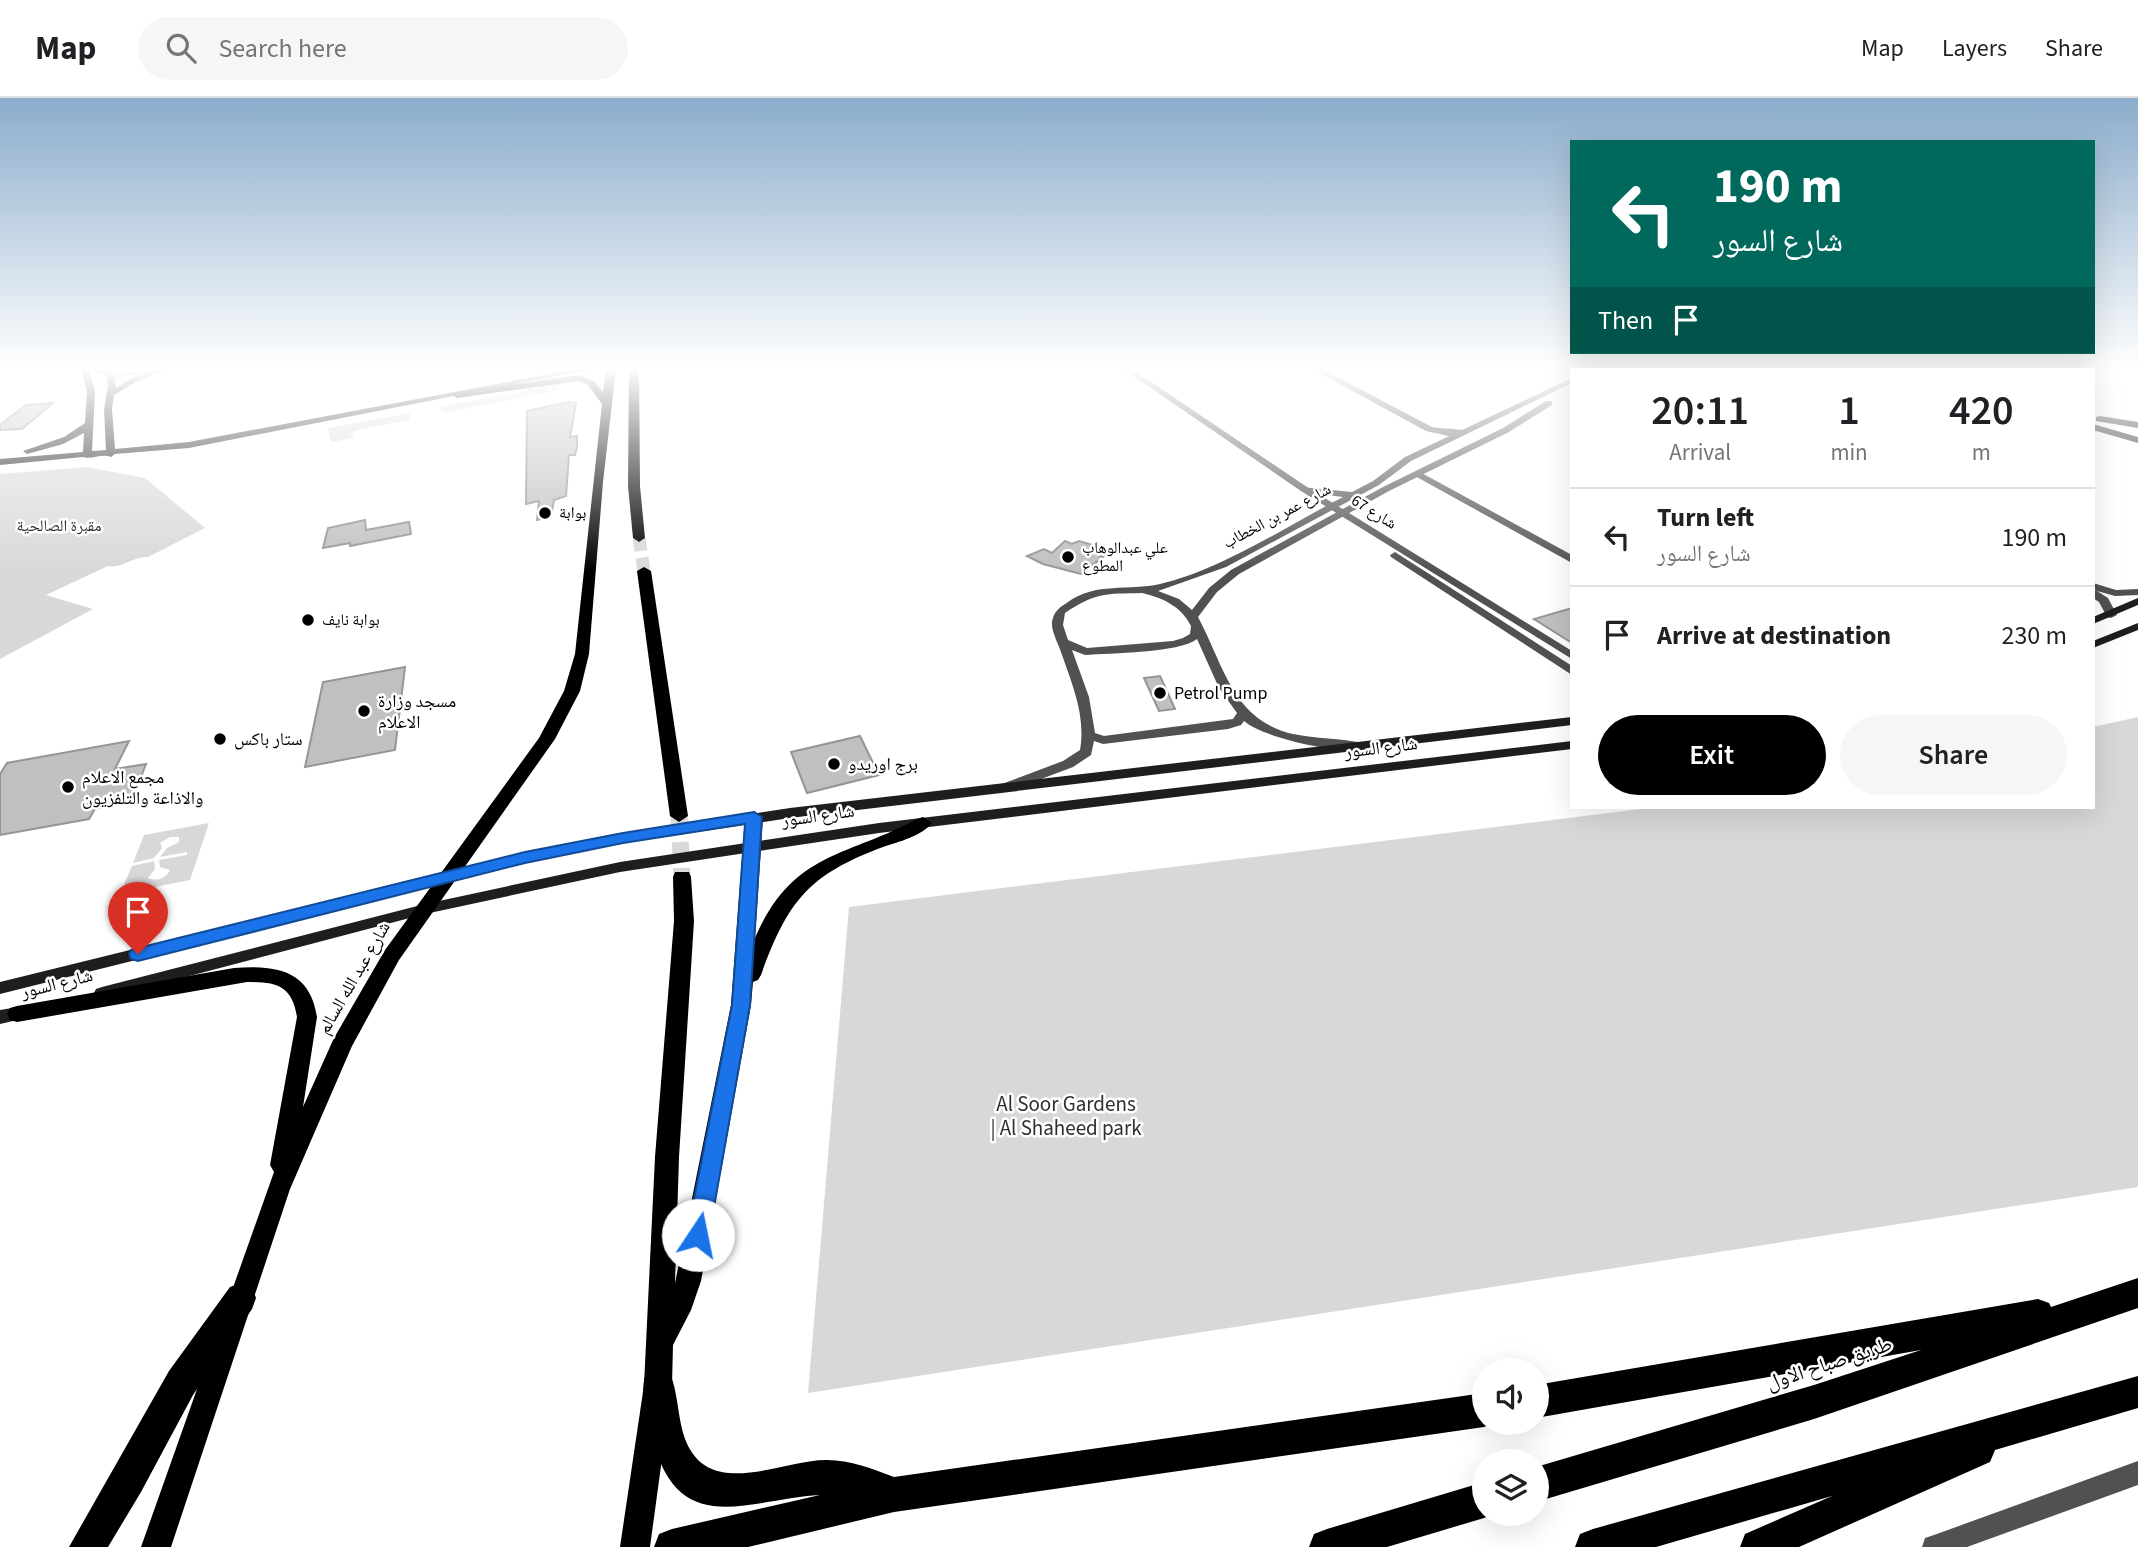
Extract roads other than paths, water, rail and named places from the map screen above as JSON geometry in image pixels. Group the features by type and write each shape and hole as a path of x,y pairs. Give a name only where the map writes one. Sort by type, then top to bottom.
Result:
{"highway":[{"name":"طريق صباح الاول","path":"1549,1481 1814,1402 2107,1301 2138,1293"},
{"path":"87,1547 123,1491 181,1383 241,1298"},
{"path":"1549,1400 2107,1301"},
{"path":"658,1385 676,1457 690,1477 699,1483 713,1489 730,1491 825,1477 849,1479 894,1495"},
{"path":"1593,1547 2138,1392"},
{"path":"672,1547 894,1495 1472,1412"},
{"path":"1758,1547 2048,1419"},
{"path":"1327,1547 1472,1504"}],"main road":[{"path":"27,451 73,437"},
{"path":"87,453 88,437"},
{"path":"110,437 111,449"},
{"path":"0,460 87,453 206,437"},
{"path":"111,449 241,437"},
{"name":"شارع عبد الله السالم","path":"156,1547 278,1189 342,1044 392,955 547,739 572,691 582,654 603,437"},
{"path":"634,437 634,486 639,538"},
{"path":"0,453 87,453"},
{"path":"644,571 679,816"},
{"path":"2095,620 2138,601"},
{"path":"2095,644 2138,626"},
{"name":"شارع السور","path":"0,988 450,876 623,838 754,817 1570,721"},
{"name":"شارع السور","path":"8,1016 425,909 558,879 753,845 1570,745"},
{"path":"661,1342 688,1281 741,1005 754,817"},
{"path":"741,1005 775,915 798,884 829,862 904,834 923,823"},
{"path":"635,1547 658,1385 667,1157 684,921 682,877"},
{"path":"8,1016 246,975 273,976 294,986 306,1001 307,1017 278,1189"}],"street":[{"name":"شارع 67","path":"1227,437 1570,671"},
{"path":"1432,437 1435,446"},
{"name":"شارع عمر بن الخطاب","path":"1063,642 1073,648 1096,652 1187,641 1195,635 1195,621 1213,590 1235,572 1335,511 1408,459 1454,437"},
{"name":"شارع عمر بن الخطاب","path":"1142,590 1189,579 1222,565 1493,437"},
{"path":"1408,459 1415,466 1433,467"},
{"path":"1418,474 1570,559"},
{"path":"1304,489 1354,495"},
{"name":"شارع 67","path":"1335,511 1570,655"},
{"path":"1189,579 1198,586 1213,590"},
{"path":"2095,587 2115,593 2138,592"},
{"path":"1002,789 1068,764 1086,752 1091,736 1087,714 1057,625 1060,612 1069,603 1101,591 1142,590 1173,599 1195,621 1225,689 1242,715 1268,732 1294,739 1359,746"},
{"path":"2095,594 2104,600 2111,615"},
{"path":"1091,736 1103,740 1228,725 1237,722 1242,715"},
{"path":"1934,1547 2138,1473"}],"tunnel":[{"path":"639,538 644,571"},
{"path":"679,816 682,877"}],"place":[{"name":"بوابة","path":"545,513"},
{"name":"علي عبدالوهاب المطوع","path":"1068,557"},
{"name":"بوابة نايف","path":"308,620"},
{"name":"Petrol Pump","path":"1160,693"},
{"name":"مسجد وزارة الاعلام","path":"364,711"},
{"name":"ستار باكس","path":"220,739"},
{"name":"برج اوريدو","path":"834,764"},
{"name":"مجمع الاعلام والاذاعة والتلفزيون","path":"68,787"}],"park label":[{"name":"مقبرة الصالحية","path":"59,526"},
{"name":"Al Soor Gardens | Al Shaheed park","path":"1066,1116"}]}
